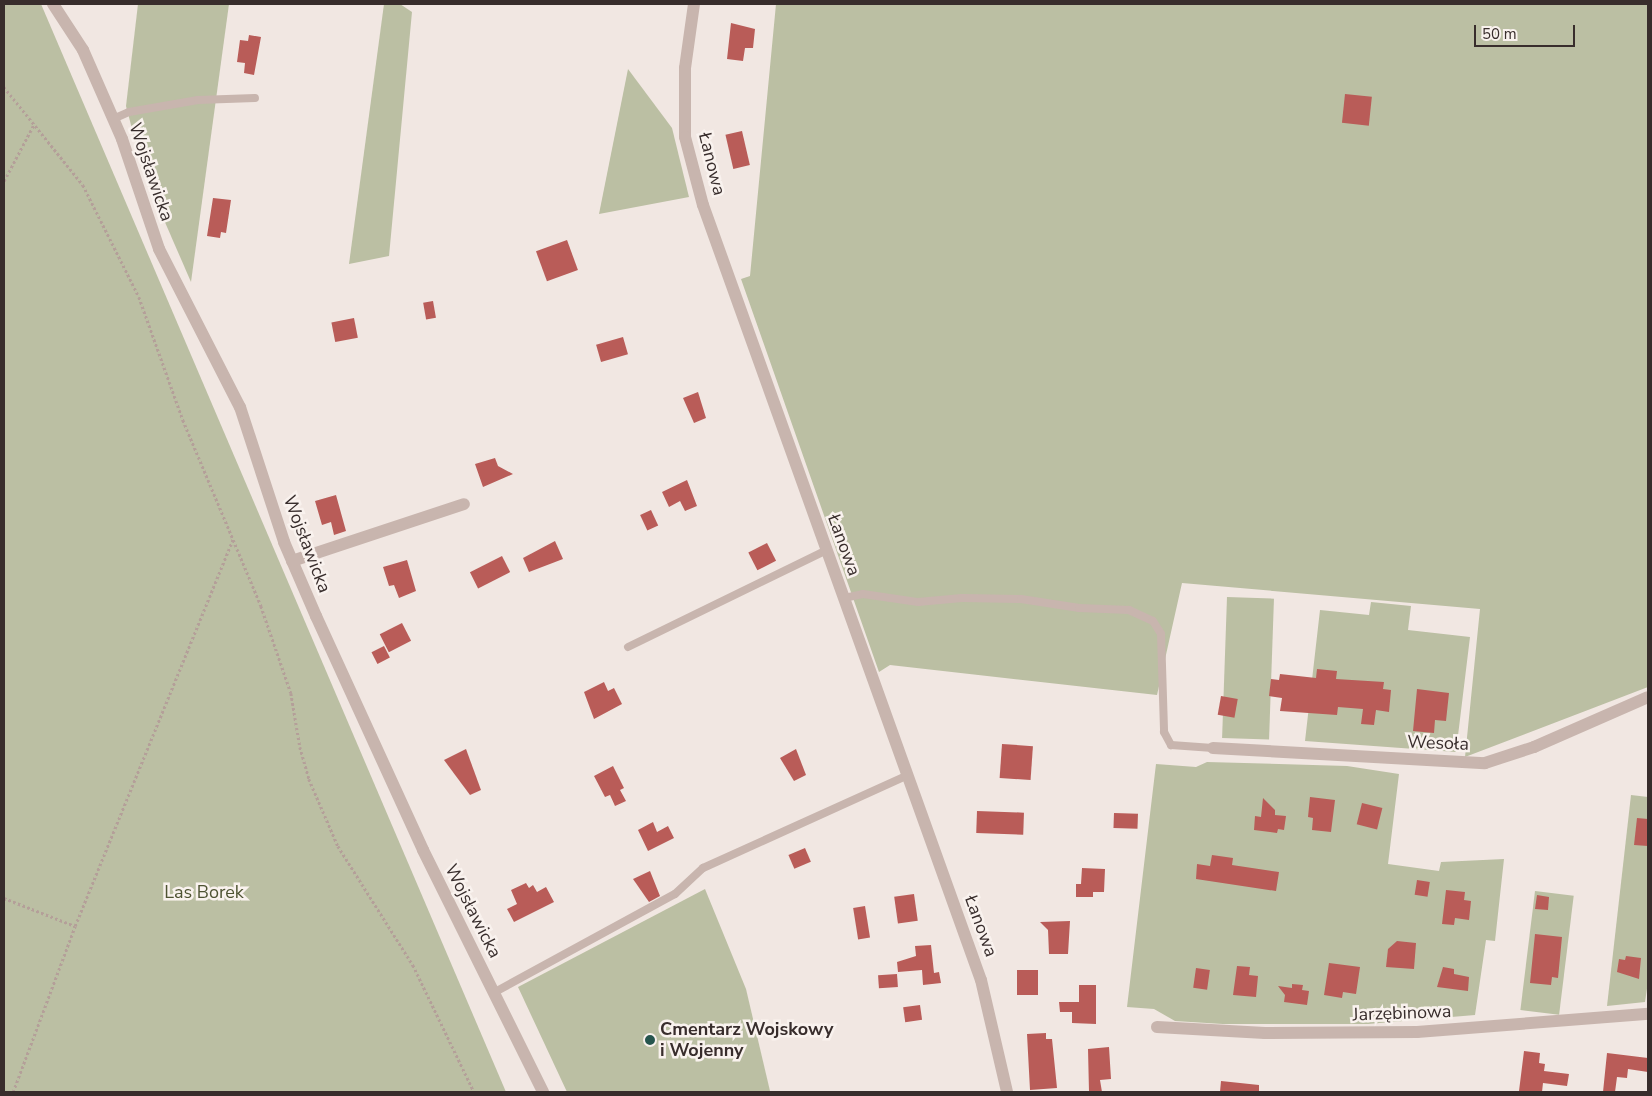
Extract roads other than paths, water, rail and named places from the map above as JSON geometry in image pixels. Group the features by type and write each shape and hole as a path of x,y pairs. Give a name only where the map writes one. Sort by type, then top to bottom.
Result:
{"street":[{"name":"Wojsławicka","path":"53,4 83,50 113,119 159,249 240,408 292,561 423,850 495,992 542,1092"},
{"name":"Łanowa","path":"694,4 685,68 684,137 704,205 981,980 1007,1092"},
{"path":"292,561 464,504"},
{"name":"Wesoła","path":"1213,748 1485,763 1534,746 1648,697"},
{"name":"Jarzębinowa","path":"1157,1027 1265,1033 1417,1032 1648,1014"}],"lane":[{"path":"113,119 129,112 198,100 255,98"},
{"path":"628,647 827,550"},
{"path":"844,598 863,594 918,602 962,598 1021,599 1079,608 1128,610 1152,621 1161,634 1164,732 1170,745 1213,748"},
{"path":"495,992 675,894 703,868 908,775"}],"place":[{"name":"Cmentarz Wojskowy i Wojenny","path":"650,1040"}],"park label":[{"name":"Las Borek","path":"204,892"}]}
